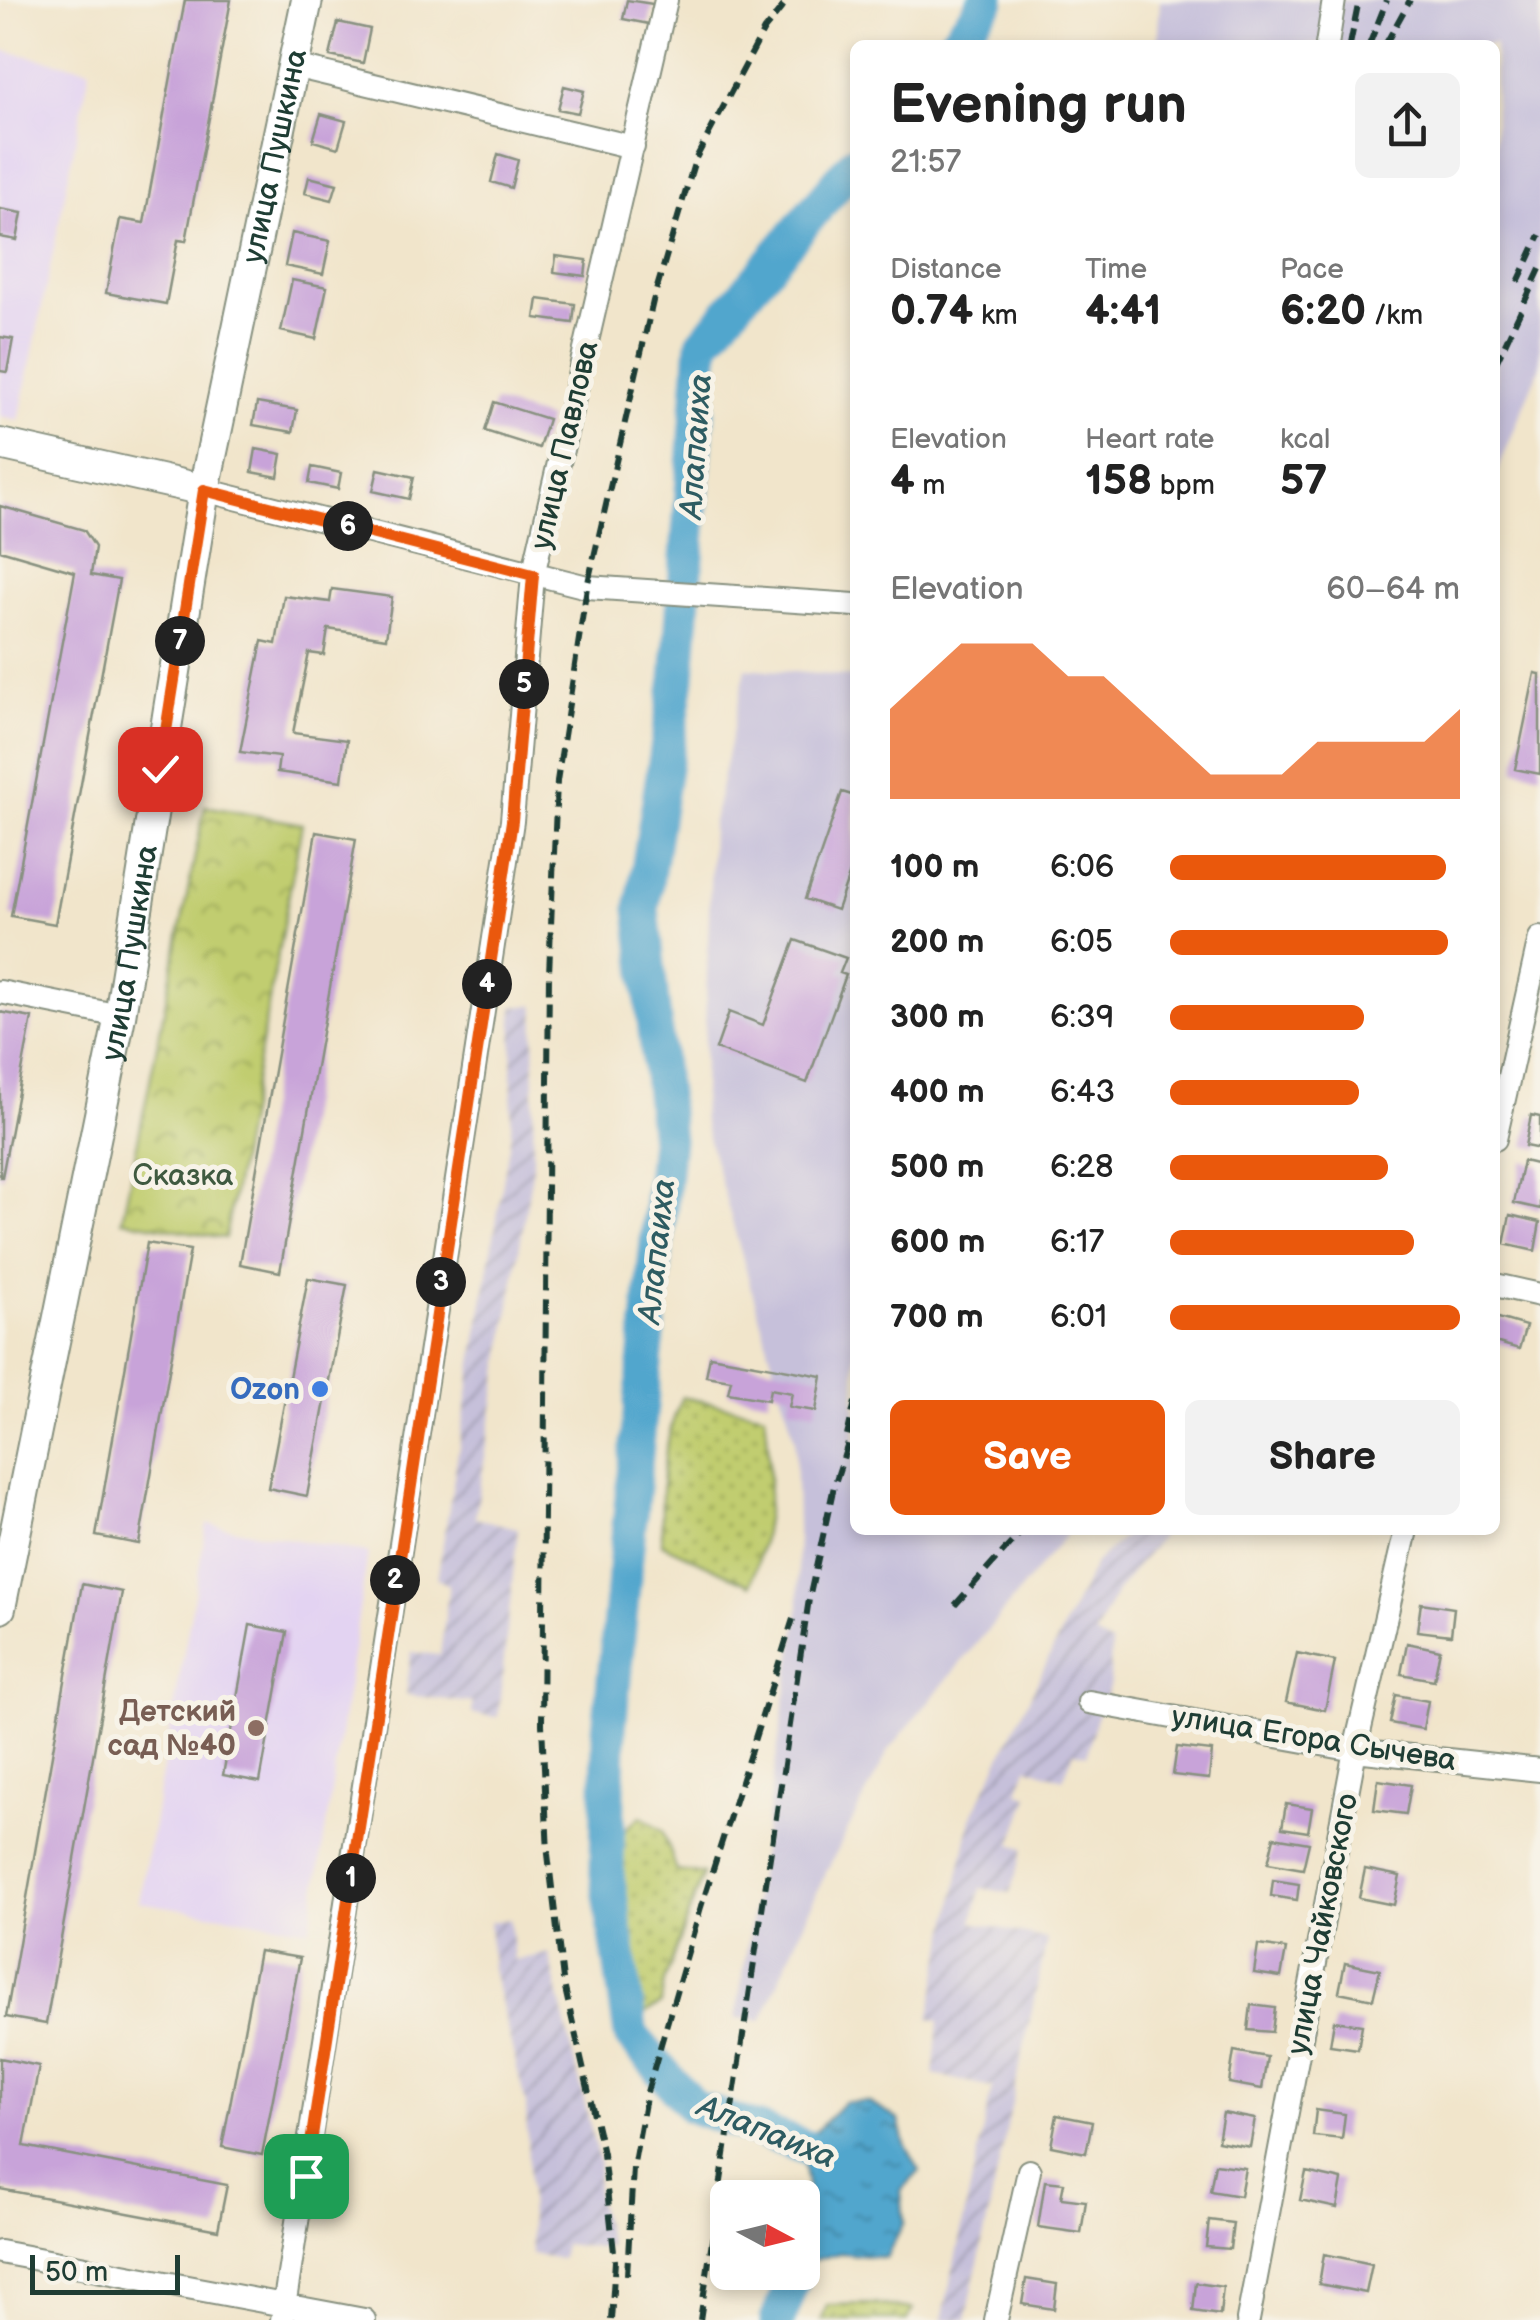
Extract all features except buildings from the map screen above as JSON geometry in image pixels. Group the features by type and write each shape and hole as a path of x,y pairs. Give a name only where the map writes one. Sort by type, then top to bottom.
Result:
{"street":[{"name":"улица Пушкина","path":"0,1608 120,1016 204,490 307,0"},
{"name":"улица Павлова","path":"284,2313 512,821 533,575 666,0"},
{"path":"1329,40 1334,0"},
{"path":"294,66 633,147"},
{"path":"0,444 204,490 587,587 850,605"},
{"path":"1500,1116 1540,938"},
{"path":"0,992 120,1016"},
{"path":"1500,1286 1540,1295"},
{"name":"улица Чайковского","path":"1248,2320 1355,1750 1405,1535"},
{"name":"улица Егора Сычева","path":"1089,1702 1355,1750 1540,1770"},
{"path":"996,2320 1029,2171"},
{"path":"0,2252 284,2313 364,2320"}],"shaded area":[{"path":"1160,0 1540,0 1540,365 1500,465 1500,40 1157,40"},
{"path":"0,50 90,69 19,420 0,416"},
{"path":"746,668 850,677 850,1535 1066,1535 889,1750 825,1874 762,2020 736,2018 799,1610 795,1440 702,1117 712,826"},
{"path":"535,1005 533,1166 475,1518 518,1528 498,1717 472,1714 472,1703 406,1695 411,1652 440,1655 449,1585 437,1579 511,1133 513,1007"},
{"name":"Детский сад №40","path":"207,1524 368,1553 310,1929 139,1902"},
{"path":"1126,1535 1162,1535 1116,1592 1095,1635 1111,1644 1110,1685 1095,1721 1087,1755 1074,1752 1063,1779 1027,1767 1018,1791 1029,1796 1012,1844 1024,1849 1010,1893 981,1888 973,1922 1047,1939 966,2320 942,2320 992,2087 933,2075 939,2021 929,2019 971,1818 1095,1563"},
{"path":"510,1919 514,1961 549,1953 599,2163 596,2191 609,2246 564,2244 561,2259 531,2254 526,2105 492,1969 489,1922"}],"green space":[{"name":"Сказка","path":"205,806 302,824 225,1238 122,1220"},
{"path":"682,1397 765,1414 768,1501 751,1585 662,1544 666,1452"},
{"path":"641,1816 663,1831 677,1871 703,1874 664,1982 661,2004 641,2016 622,1922 623,1831"},
{"path":"874,2304 913,2309 907,2320 822,2320 827,2305"}],"water":[{"path":"844,2102 868,2102 899,2120 905,2144 920,2171 901,2191 904,2223 886,2258 840,2253 820,2258 820,2180 806,2180 802,2156 813,2134"}],"waterway":[{"name":"Алапаиха","path":"956,40 988,0"},
{"name":"Алапаиха","path":"849,2163 692,2106 631,2035 607,1874 609,1730 667,1140 642,909 678,678 703,343 850,168"},
{"name":"Алапаиха","path":"777,2320 789,2290"}],"railway":[{"path":"611,2320 615,2261 603,2154 563,1980 548,1854 542,1724 549,974 557,781 587,587 653,301 695,160 764,30 788,0"},
{"path":"1351,40 1359,0"},
{"path":"1371,40 1387,0"},
{"path":"1388,40 1410,0"},
{"path":"1518,282 1540,235"},
{"path":"1500,354 1540,269"},
{"path":"847,1436 850,1423"},
{"path":"700,2320 809,1599 834,1486 850,1437"},
{"path":"955,1605 1018,1535"},
{"path":"627,2275 633,2168 647,2092 793,1619"}],"place":[{"name":"Ozon","path":"320,1389"},
{"name":"Детский сад №40","path":"256,1728"}],"route":[{"path":"160,769 204,490 533,575 512,821 306,2176"}]}
